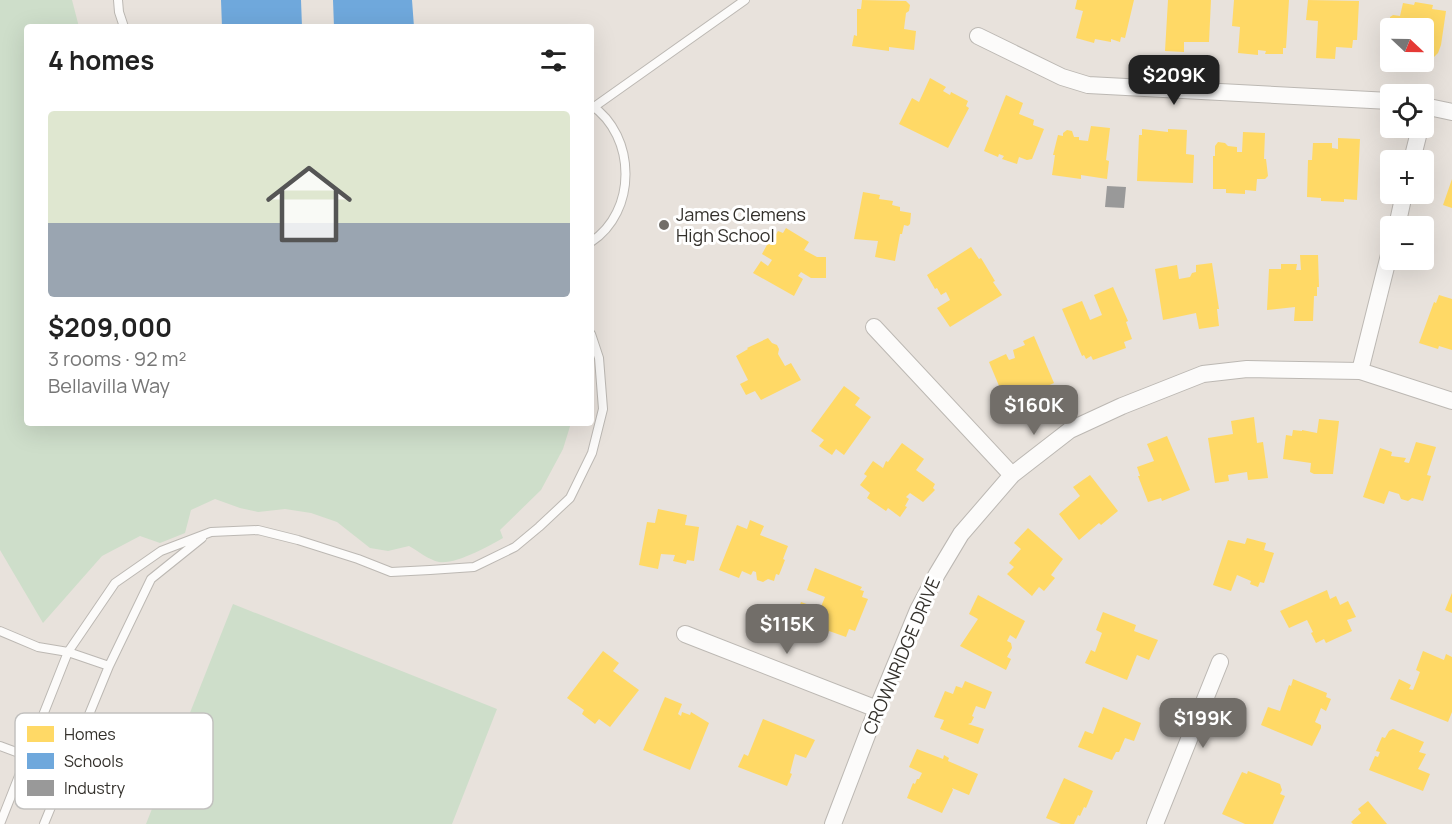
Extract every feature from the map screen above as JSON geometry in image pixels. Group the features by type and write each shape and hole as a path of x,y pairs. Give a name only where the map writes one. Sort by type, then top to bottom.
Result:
{"street":[{"path":"978,36 1062,77 1088,85 1380,101"},
{"path":"1434,109 1452,112"},
{"path":"1360,371 1385,270"},
{"path":"874,327 1012,475"},
{"name":"CROWNRIDGE DRIVE","path":"833,824 918,610 960,534 1012,475 1070,430 1122,405 1203,374 1247,369 1360,371 1452,401"},
{"path":"685,634 877,709"},
{"path":"1155,824 1220,662"}],"lane":[{"path":"118,0 123,24"},
{"path":"594,105 746,0"},
{"path":"594,108 614,128 625,156 626,185 617,213 600,237 594,240"},
{"path":"44,713 68,652 115,583 161,551 211,532 258,530 298,540 391,572 474,567 515,547 570,498 592,453 603,409 599,358 594,343"},
{"path":"90,713 109,666 151,579 211,532"},
{"path":"0,631 38,647 68,652 109,666"},
{"path":"0,746 15,752"},
{"path":"0,824 15,786"},
{"path":"44,824 50,809"}],"green space":[{"path":"0,0 72,0 78,24 24,24 24,426 570,426 563,449 541,490 500,530 503,538 454,561 439,562 409,546 388,551 370,548 337,522 311,513 285,509 258,512 215,499 191,510 185,533 160,543 140,536 102,556 43,623 0,550"},
{"path":"233,604 497,709 452,824 146,824 152,809 213,809 213,713 190,713"}],"building: Homes":[{"path":"862,0 906,1 910,5 906,13 904,29 916,31 914,50 889,47 889,51 852,46 854,35 857,36 857,9 861,9"},
{"path":"1077,0 1134,0 1125,38 1121,37 1120,42 1111,39 1111,42 1095,39 1094,43 1076,38 1083,11 1075,9"},
{"path":"1168,0 1211,0 1209,42 1184,42 1184,52 1165,51"},
{"path":"1234,0 1289,0 1286,48 1283,48 1283,54 1265,54 1266,51 1258,50 1258,55 1238,53 1240,27 1232,26"},
{"path":"1308,0 1359,1 1357,40 1353,40 1352,48 1336,47 1335,59 1316,58 1318,21 1306,20"},
{"path":"1415,2 1433,5 1432,9 1446,11 1441,45 1434,57 1434,18 1390,18 1393,15 1400,16 1403,3 1414,5"},
{"path":"930,78 946,87 943,91 950,95 951,92 968,101 966,106 969,108 948,148 899,124 912,98 919,102"},
{"path":"1006,95 1023,103 1019,114 1034,120 1033,125 1044,129 1032,159 1019,157 1017,164 1002,159 1004,156 999,154 998,157 984,151"},
{"path":"1091,126 1110,128 1106,160 1109,161 1107,179 1081,175 1081,179 1052,175 1055,155 1053,155 1058,135 1063,136 1067,130 1072,131 1074,137 1088,141"},
{"path":"1142,129 1168,132 1168,129 1187,130 1186,154 1194,155 1193,183 1137,181 1139,135 1142,135"},
{"path":"1243,132 1265,133 1264,159 1266,159 1268,176 1265,179 1257,179 1256,191 1245,190 1245,194 1226,193 1226,189 1213,189 1215,146 1218,142 1225,143 1228,146 1237,147 1237,152 1242,152"},
{"path":"1338,138 1360,139 1357,200 1321,201 1321,198 1307,197 1308,160 1312,160 1313,143 1332,143 1332,148 1338,149"},
{"path":"1452,179 1452,208 1443,205"},
{"path":"863,192 880,195 879,199 893,201 892,205 900,207 900,211 911,213 910,224 904,225 902,234 900,234 895,261 875,257 878,241 854,239"},
{"path":"786,228 809,242 804,250 817,257 826,257 826,278 811,278 801,272 798,276 803,279 794,296 753,273 761,261 768,266 772,260 762,254 773,234 775,236 778,231 783,233"},
{"path":"971,247 979,259 981,258 1002,295 950,327 937,308 950,300 946,292 941,295 937,288 935,289 927,275"},
{"path":"1300,255 1318,255 1319,287 1317,287 1317,296 1314,296 1313,321 1294,321 1295,307 1267,310 1269,269 1281,269 1281,264 1297,264 1296,270 1301,270"},
{"path":"1212,263 1219,309 1217,309 1219,326 1199,329 1196,313 1163,320 1155,269 1177,265 1179,279 1190,277 1196,272 1196,265"},
{"path":"1113,287 1128,321 1126,322 1132,339 1124,342 1126,348 1093,360 1091,356 1086,359 1084,355 1082,356 1062,309 1082,301 1090,320 1102,315 1094,295"},
{"path":"1439,295 1452,299 1452,350 1439,346 1438,349 1419,343 1434,302 1436,303"},
{"path":"1034,336 1054,383 1023,392 1028,402 1010,412 989,362 1006,354 1009,360 1015,358 1013,350 1025,345 1023,341"},
{"path":"768,338 777,345 778,354 785,366 791,363 801,380 761,400 755,391 746,395 740,384 748,380 736,356"},
{"path":"844,386 860,398 855,405 871,417 844,455 836,449 832,455 819,446 824,440 811,431"},
{"path":"1254,417 1257,443 1263,442 1268,478 1248,480 1247,472 1228,475 1229,481 1215,483 1208,438 1233,434 1231,421"},
{"path":"1319,419 1339,421 1333,474 1314,474 1310,472 1311,463 1283,459 1286,435 1292,436 1293,430 1317,433"},
{"path":"1167,436 1190,490 1162,501 1161,498 1148,502 1137,467 1154,461 1147,444"},
{"path":"1416,442 1436,447 1427,475 1431,476 1423,501 1412,498 1408,501 1401,499 1399,494 1389,491 1384,504 1363,497 1380,448 1392,452 1391,456 1406,458 1404,462 1409,463"},
{"path":"902,443 924,459 916,470 935,484 933,488 935,490 923,502 910,493 906,497 909,499 905,506 907,507 900,517 888,508 886,511 867,498 870,493 860,485 867,476 864,474 873,461 883,468 886,461 888,462"},
{"path":"1090,475 1118,511 1079,540 1059,514 1080,496 1073,487"},
{"path":"658,509 687,515 685,525 699,527 694,561 687,560 686,564 673,561 675,555 661,554 658,569 639,565 647,522 655,523"},
{"path":"750,520 764,526 760,535 788,546 779,575 776,574 774,581 757,580 756,572 753,571 751,575 742,571 739,578 719,570 737,525 747,529"},
{"path":"1028,528 1063,559 1051,575 1055,578 1044,591 1039,587 1032,596 1007,574 1014,567 1009,563 1021,549 1014,543"},
{"path":"1247,538 1266,543 1264,550 1274,553 1264,583 1260,582 1258,587 1237,575 1231,591 1213,585 1228,540 1245,544"},
{"path":"815,568 862,587 860,590 864,591 862,597 868,599 855,631 849,629 846,637 829,631 827,635 794,622 801,602 820,609 825,597 807,590"},
{"path":"1327,590 1330,599 1336,596 1340,605 1348,601 1356,617 1347,620 1352,631 1326,643 1324,639 1316,643 1307,620 1289,628 1280,611"},
{"path":"1452,593 1452,613 1445,610"},
{"path":"978,595 1025,621 1016,639 1010,635 1007,641 1011,643 1012,648 1007,657 1011,659 1006,670 960,646 978,619 969,614"},
{"path":"1103,612 1136,625 1134,631 1158,640 1149,660 1137,655 1127,680 1085,663 1091,650 1095,652 1102,633 1096,630"},
{"path":"603,651 619,663 613,671 639,690 610,727 599,719 595,724 582,714 584,710 567,698"},
{"path":"1423,651 1444,660 1446,654 1452,657 1452,712 1448,722 1390,699 1399,679 1411,685 1409,689 1413,690 1420,672 1416,670"},
{"path":"1293,679 1327,693 1326,697 1331,699 1326,711 1321,708 1315,722 1321,725 1321,728 1312,746 1261,725 1268,707 1280,711"},
{"path":"965,681 992,692 985,709 976,706 972,716 974,717 968,724 984,729 978,744 940,729 944,720 934,717 945,691 953,694 956,686 962,688"},
{"path":"665,697 682,704 678,714 681,716 682,712 690,715 691,712 709,723 690,770 643,750"},
{"path":"1103,707 1141,723 1134,741 1125,738 1119,752 1116,752 1112,760 1078,747 1085,731 1093,734"},
{"path":"763,719 815,740 806,758 795,754 790,773 792,774 787,786 738,767 744,754 748,756"},
{"path":"1393,729 1424,742 1419,752 1426,754 1418,769 1430,774 1423,791 1369,770 1375,756 1378,757 1380,752 1376,751 1382,737 1385,738"},
{"path":"917,749 943,759 944,755 949,758 948,761 978,774 969,795 952,788 942,813 907,798 913,783 915,784 922,773 909,767"},
{"path":"1248,771 1280,784 1282,790 1280,794 1285,796 1273,824 1245,824 1222,814 1242,772 1247,774"},
{"path":"1064,778 1093,791 1086,808 1084,807 1080,816 1078,815 1074,824 1061,824 1046,818"},
{"path":"1368,801 1387,824 1353,824 1351,822 1361,813 1358,809"}],"building: Schools":[{"path":"221,0 301,0 302,24 222,24"},
{"path":"333,0 412,0 414,24 334,24"}],"building: Industry":[{"path":"1107,186 1126,187 1124,208 1105,207"}],"place":[{"name":"James Clemens High School","path":"664,225"}]}
